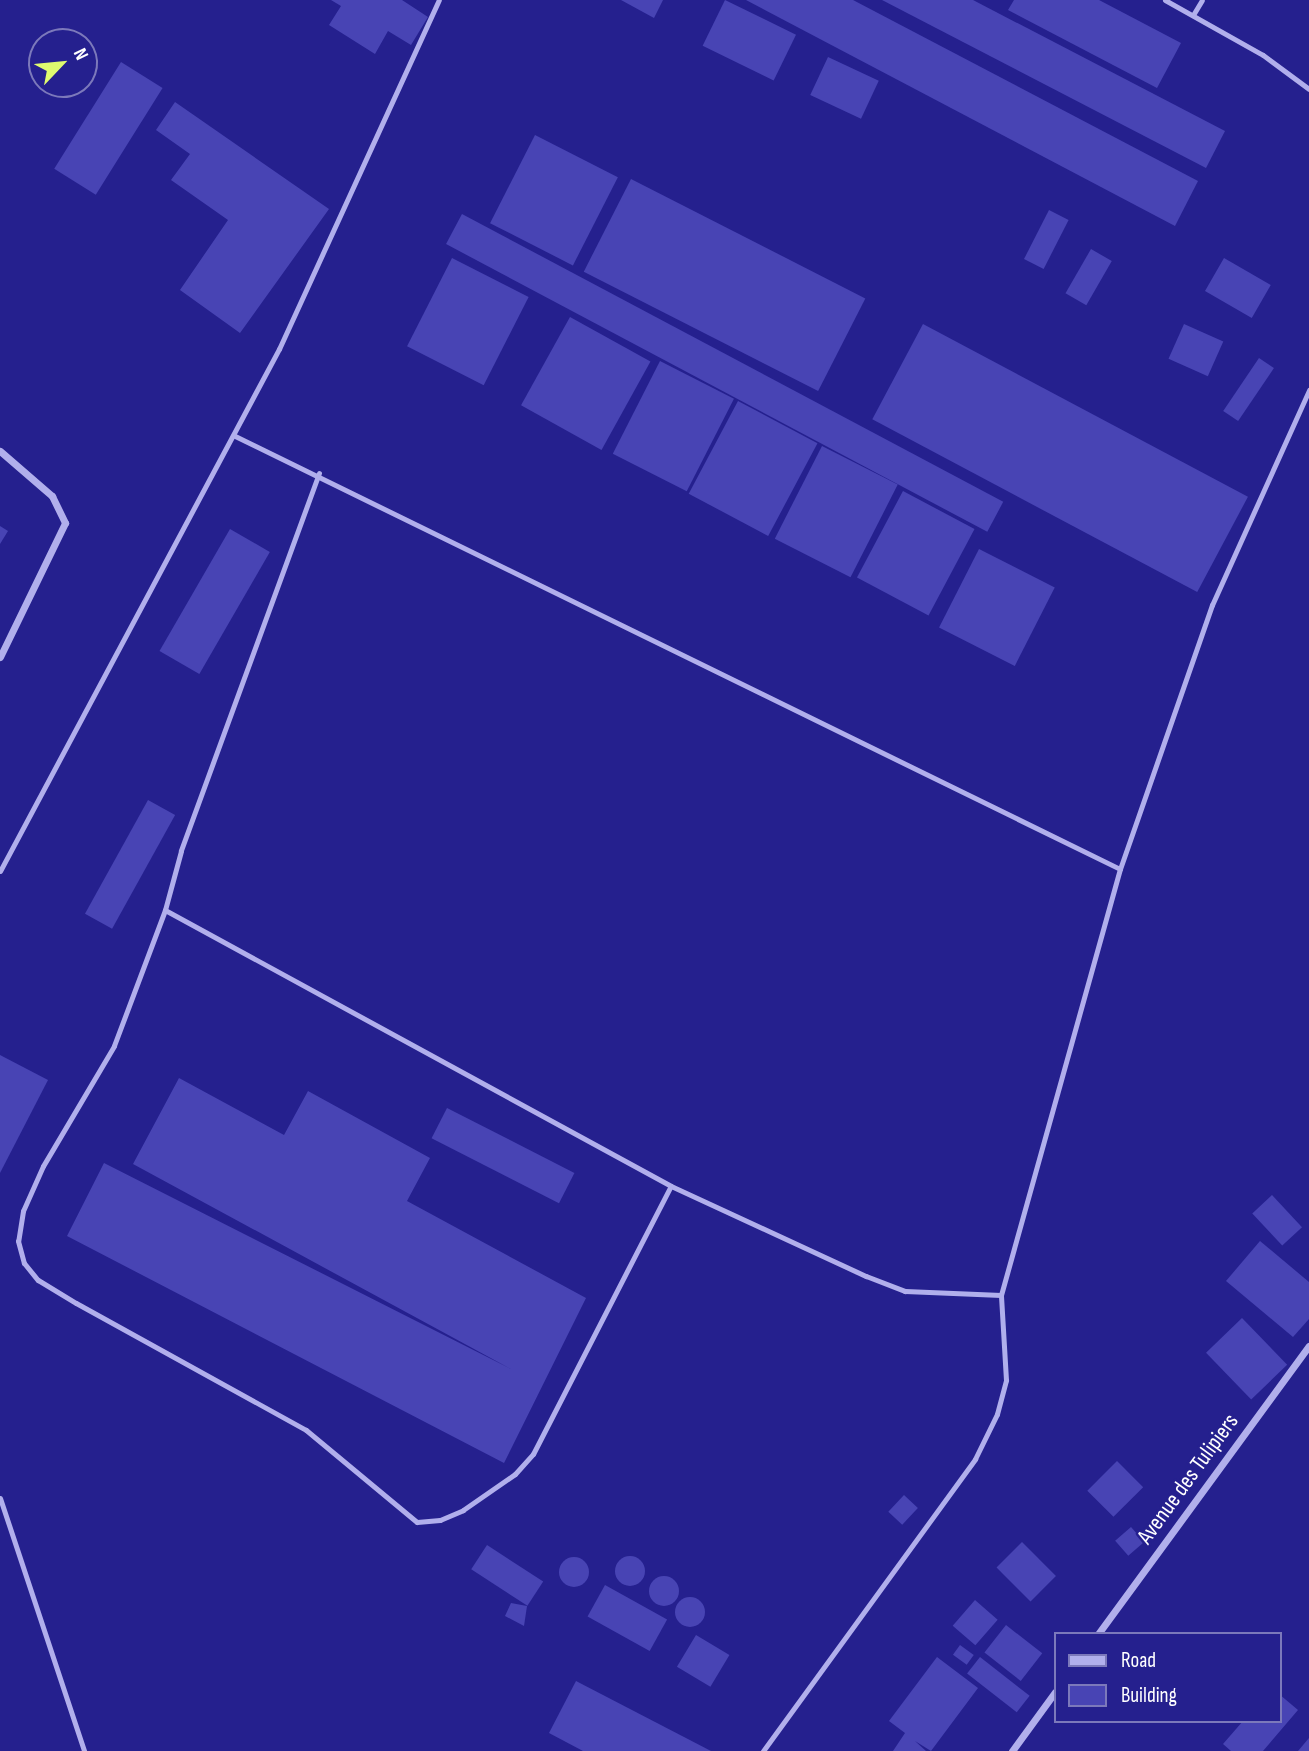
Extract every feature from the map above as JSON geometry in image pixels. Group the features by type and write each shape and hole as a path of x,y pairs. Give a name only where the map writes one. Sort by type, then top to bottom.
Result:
{"street":[{"path":"0,451 52,496 65,523 0,657"},
{"name":"Avenue des Tulipiers","path":"1099,1632 1309,1346"},
{"path":"1012,1751 1054,1693"}],"lane":[{"path":"0,871 235,436 439,0"},
{"path":"1166,0 1263,55 1309,89"},
{"path":"1194,15 1202,0"},
{"path":"762,1751 975,1459 997,1414 1006,1380 1001,1294 1120,869 1212,605 1309,390"},
{"path":"235,436 319,473 1120,869"},
{"path":"319,473 181,850 165,911 114,1046 43,1166 23,1211 18,1241 24,1263 38,1280 76,1303 306,1430 417,1522 440,1520 463,1510 515,1474 533,1454 671,1186"},
{"path":"165,911 671,1186 905,1291 1001,1294"},
{"path":"0,1497 83,1751"}],"building":[{"path":"331,0 402,0 428,17 411,45 388,31 375,54 329,25 341,6"},
{"path":"621,0 663,0 654,18"},
{"path":"725,0 796,35 774,80 703,46"},
{"path":"746,0 853,0 1198,181 1175,226"},
{"path":"882,0 973,0 1225,131 1206,168"},
{"path":"1014,0 1099,0 1181,43 1157,88 1008,10"},
{"path":"828,57 879,81 861,119 810,95"},
{"path":"121,62 163,88 96,195 54,169"},
{"path":"175,102 329,209 240,333 180,290 228,220 171,180 190,154 156,130"},
{"path":"535,135 618,177 573,265 490,223"},
{"path":"631,179 865,298 818,391 584,272"},
{"path":"1049,210 1069,220 1044,269 1024,259"},
{"path":"462,214 1003,502 987,532 446,244"},
{"path":"1091,249 1112,261 1086,305 1066,293"},
{"path":"452,258 529,297 484,385 407,346"},
{"path":"1224,258 1271,285 1252,318 1205,291"},
{"path":"570,317 650,362 601,450 521,405"},
{"path":"923,324 1248,497 1197,592 872,419"},
{"path":"1184,324 1223,341 1208,376 1169,359"},
{"path":"1259,358 1274,368 1238,421 1223,411"},
{"path":"660,361 734,399 687,491 613,454"},
{"path":"738,401 817,443 768,536 689,494"},
{"path":"822,446 898,485 851,577 775,539"},
{"path":"903,491 975,529 929,616 857,578"},
{"path":"0,526 8,531 0,544"},
{"path":"230,529 270,552 199,674 160,651"},
{"path":"979,549 1055,588 1015,666 939,627"},
{"path":"148,800 175,815 112,929 85,914"},
{"path":"0,1055 48,1080 0,1173"},
{"path":"179,1078 284,1135 308,1091 430,1158 407,1201 586,1298 504,1463 67,1236 104,1163 511,1369 133,1164"},
{"path":"447,1108 574,1173 559,1203 432,1138"},
{"path":"1272,1195 1302,1227 1282,1246 1252,1213"},
{"path":"1260,1241 1309,1282 1309,1319 1293,1337 1226,1281"},
{"path":"1242,1318 1287,1365 1251,1399 1206,1353"},
{"path":"1117,1461 1143,1487 1113,1517 1087,1491"},
{"path":"904,1495 918,1508 902,1525 888,1512"},
{"path":"1131,1527 1144,1542 1128,1556 1115,1541"},
{"path":"1022,1542 1056,1576 1030,1601 997,1567"},
{"path":"487,1545 543,1581 527,1606 471,1569"},
{"path":"630,1556 641,1560 645,1571 641,1582 630,1586 619,1582 615,1571 619,1560"},
{"path":"574,1557 585,1561 589,1572 585,1583 574,1587 563,1583 559,1572 563,1561"},
{"path":"664,1576 675,1580 679,1591 675,1602 664,1606 653,1602 649,1591 653,1580"},
{"path":"605,1585 667,1619 650,1651 588,1616"},
{"path":"690,1597 701,1601 705,1612 701,1623 690,1627 679,1623 675,1612 679,1601"},
{"path":"975,1600 998,1620 975,1645 953,1626"},
{"path":"511,1603 527,1606 524,1626 505,1616"},
{"path":"1006,1625 1042,1653 1021,1681 984,1653"},
{"path":"696,1635 729,1655 710,1687 677,1667"},
{"path":"960,1645 974,1655 967,1665 953,1655"},
{"path":"937,1657 978,1688 931,1751 915,1741 926,1751 893,1751 905,1733 889,1721"},
{"path":"980,1657 1030,1696 1017,1712 967,1674"},
{"path":"576,1681 711,1751 583,1751 549,1733"},
{"path":"1281,1696 1298,1710 1263,1751 1231,1751 1223,1744 1241,1723 1281,1723"},
{"path":"1309,1738 1309,1751 1298,1751"}]}
